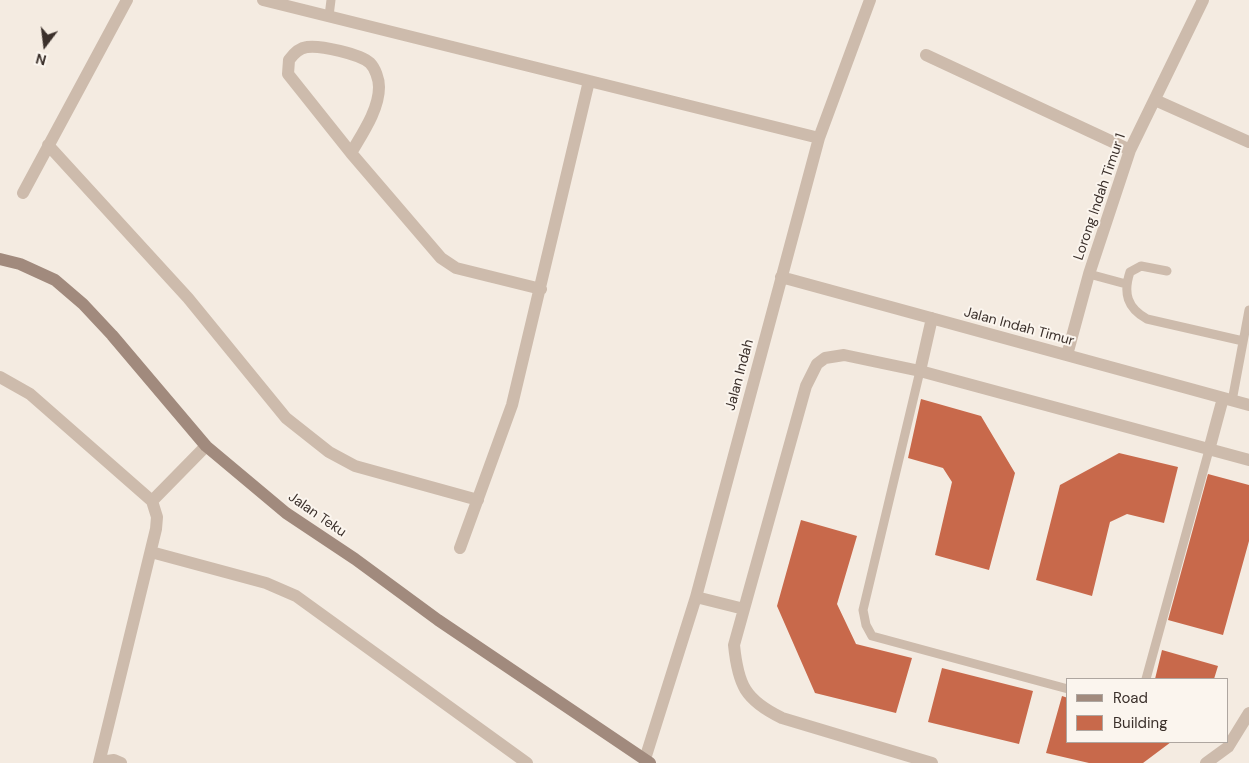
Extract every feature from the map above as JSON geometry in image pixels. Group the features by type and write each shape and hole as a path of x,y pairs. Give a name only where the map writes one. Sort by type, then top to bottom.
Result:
{"main road":[{"name":"Jalan Teku","path":"0,259 20,264 54,280 83,304 112,334 206,446 286,513 356,559 438,620 647,761"}],"street":[{"path":"22,193 127,0"},
{"path":"263,0 819,138"},
{"name":"Jalan Indah","path":"647,761 696,596 819,138 870,0"},
{"name":"Lorong Indah Timur 1","path":"1067,355 1089,274 1130,150 1203,0"},
{"path":"351,153 374,108 379,87 376,71 370,63 355,56 312,47 299,50 289,60 288,74 351,153 440,258 456,268 541,289"},
{"path":"926,55 1130,150"},
{"path":"460,548 512,405 589,81"},
{"path":"1155,100 1249,142"},
{"path":"48,145 188,298 286,418 302,433 329,452 355,466 478,500"},
{"name":"Jalan Indah Timur","path":"781,277 1249,405"},
{"path":"920,371 932,318"},
{"path":"932,763 782,718 759,707 744,688 736,665 734,645 806,386 817,364 825,358 844,355 920,371 1249,460"},
{"path":"0,377 30,394 152,501 158,517 100,762 114,760 121,763"},
{"path":"1209,450 1228,399"},
{"path":"152,501 206,446"},
{"path":"151,552 266,583 296,596 527,763"},
{"path":"696,596 744,609"},
{"path":"1206,763 1228,747 1249,713"}],"lane":[{"path":"329,16 331,0"},
{"path":"1167,271 1140,266 1130,272 1126,284 1128,303 1136,312 1147,319 1243,340"},
{"path":"1089,274 1126,284"},
{"path":"1228,399 1249,310"},
{"path":"920,371 863,610 866,625 872,636 1066,688"},
{"path":"1146,678 1209,450"}],"building":[{"path":"921,399 981,416 1015,473 989,570 935,555 952,482 943,468 908,458"},
{"path":"1119,453 1178,467 1164,523 1127,514 1110,522 1092,596 1036,580 1060,485"},
{"path":"1208,474 1249,485 1249,541 1223,635 1168,620"},
{"path":"801,520 857,536 837,604 856,644 912,658 896,713 815,693 777,606"},
{"path":"1162,650 1218,666 1214,678 1155,678"},
{"path":"942,668 1033,691 1019,744 928,722"},
{"path":"1062,696 1066,697 1066,743 1170,743 1143,763 1089,763 1046,753"}]}
